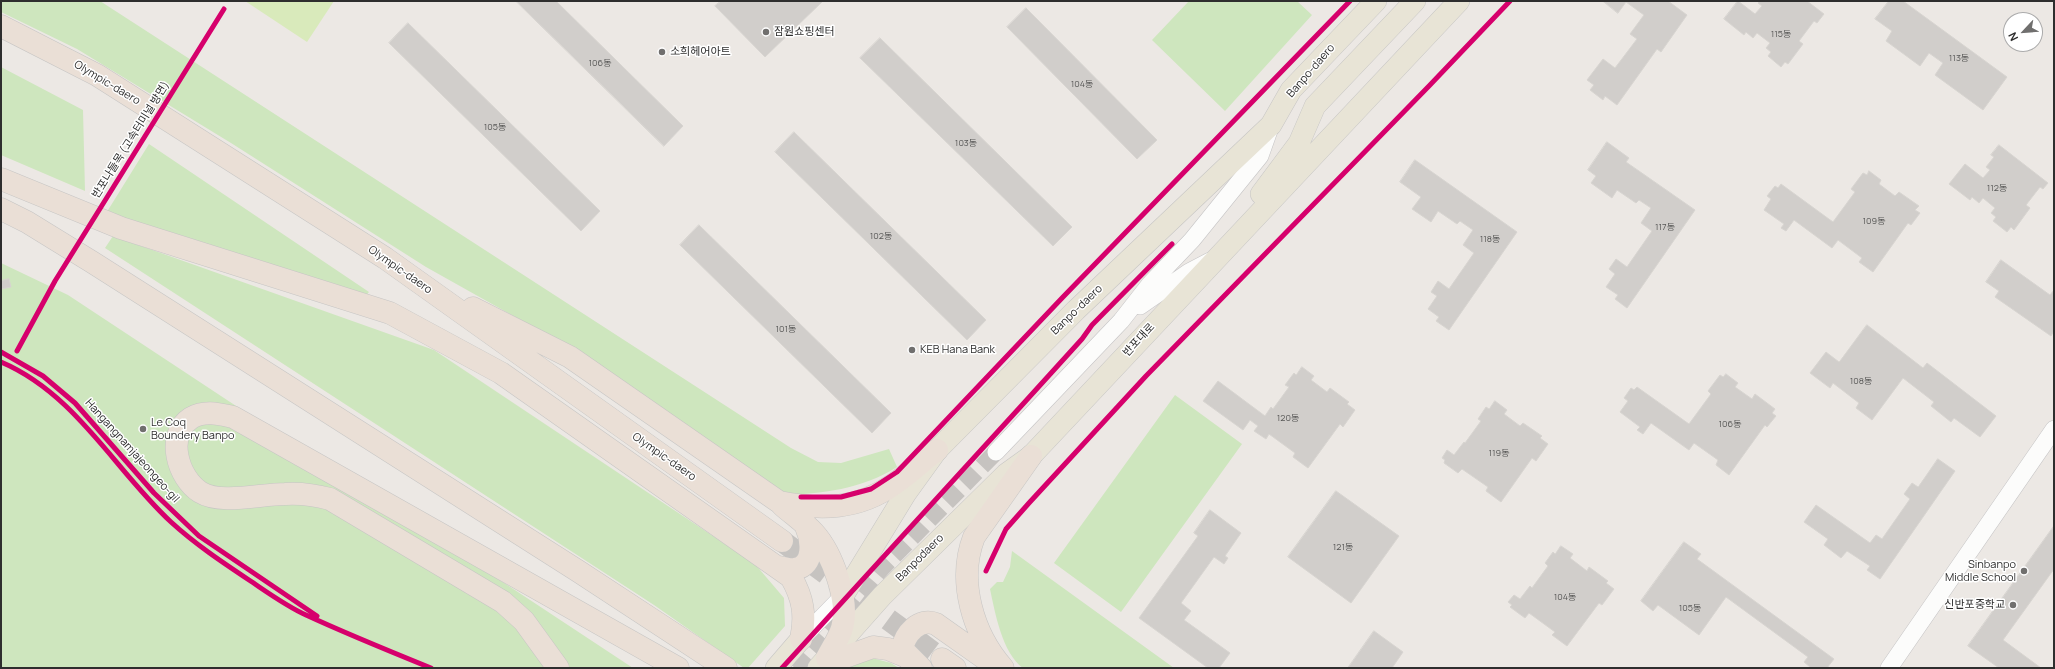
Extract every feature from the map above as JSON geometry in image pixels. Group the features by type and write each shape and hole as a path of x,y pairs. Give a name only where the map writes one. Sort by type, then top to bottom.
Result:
{"highway":[{"name":"Olympic-daero","path":"1,26 97,75 385,258 782,540"},
{"path":"1,179 121,228 390,313 501,374 779,567 791,577 799,590 804,605 805,622 801,639"},
{"path":"1,209 27,222 92,262 578,571 726,668"},
{"path":"406,274 570,357 779,502 805,523 815,534 827,554 843,596 844,612 842,628 822,663"},
{"path":"558,668 524,621 502,602 330,499 316,496 285,494 220,498 199,492 184,473 176,451 178,438 183,427 191,418 203,414 215,413 233,417 678,668"},
{"path":"779,502 811,508 832,508 847,505 877,494 894,485 937,450"},
{"path":"1003,668 994,657 978,630 966,578 967,565 970,548 974,537 1031,456"},
{"path":"779,567 793,570 799,568 808,558 811,544 810,536 805,523"},
{"path":"921,668 902,649 904,640 911,631 920,624 930,621 998,668"},
{"path":"822,663 873,647 888,649 905,656 921,668"}],"main road":[{"name":"Banpo-daero","path":"843,596 906,493 937,450 1076,310 1271,125 1292,90 1376,1"},
{"path":"1248,224 1257,199 1299,143 1315,106 1415,1"},
{"path":"1248,224 1459,1"},
{"path":"1271,125 1315,106"},
{"name":"반포대로","path":"1031,456 1248,224"},
{"name":"Banpodaero","path":"822,663 882,596 1006,474 1031,456"},
{"path":"776,668 801,639"}],"street":[{"path":"996,452 1121,321 1150,284 1192,240 1260,156 1271,125"},
{"path":"1121,321 1189,272 1215,259"},
{"path":"1895,666 2054,429"},
{"name":"Banpo-daero","path":"801,639 843,596"}],"green space":[{"path":"1,1 100,1 791,448 818,462 841,463 889,449 897,467 870,481 841,489 826,492 781,495 533,327 426,267 231,143 77,49 1,12"},
{"path":"245,1 334,1 307,42"},
{"path":"1189,1 1297,1 1312,15 1225,111 1152,40"},
{"path":"1,67 83,110 85,191 1,155"},
{"path":"149,144 369,292 363,299 105,215"},
{"path":"113,236 434,350 755,564 784,598 785,626 748,668 744,668 654,605 105,248"},
{"path":"1,263 68,295 633,668 1,668"},
{"path":"1175,395 1242,444 1121,612 1054,563"},
{"path":"1012,551 1174,668 1023,668 1010,653 1000,632 990,589 997,582 1003,582 1010,567"},
{"path":"868,657 891,663 899,668 842,668 847,664"}],"building":[{"path":"516,1 556,1 683,126 664,146"},
{"name":"잠원쇼핑센터","path":"721,1 823,1 765,57 715,6"},
{"path":"1603,1 1668,1 1687,15 1661,52 1657,49 1617,105 1605,96 1603,100 1590,90 1594,85 1587,80 1603,59 1615,68 1637,39 1630,34 1644,15 1626,2 1618,13"},
{"path":"1738,1 1755,14 1762,6 1758,3 1760,1 1807,1 1824,14 1817,23 1814,21 1799,41 1803,44 1788,64 1785,62 1781,67 1768,56 1771,52 1766,48 1770,43 1757,33 1753,38 1746,32 1744,35 1724,19"},
{"path":"1889,1 1903,1 2007,77 1983,110 1935,75 1943,63 1929,53 1920,66 1886,41 1892,31 1875,19"},
{"path":"1026,8 1157,140 1137,159 1007,27"},
{"path":"408,23 600,211 581,231 389,43"},
{"path":"880,38 1072,227 1053,246 860,58"},
{"path":"794,132 986,320 967,340 775,152"},
{"path":"1607,142 1629,158 1626,162 1695,210 1627,308 1615,299 1618,295 1606,287 1615,274 1609,269 1616,259 1627,267 1652,231 1641,223 1651,208 1639,200 1636,203 1617,190 1612,198 1591,183 1596,176 1588,170"},
{"path":"1999,145 2048,183 2043,189 2040,187 2026,205 2030,208 2014,230 2011,227 2007,232 1993,221 1996,217 1991,213 1995,208 1983,198 1979,203 1972,197 1970,200 1949,184 1965,164 1983,178 1990,170 1986,167 1994,157 1991,155"},
{"path":"1415,160 1517,232 1449,330 1436,321 1439,317 1428,309 1437,296 1431,292 1438,281 1449,289 1474,253 1463,245 1473,230 1460,221 1457,224 1438,211 1431,222 1412,209 1421,197 1400,182"},
{"path":"1869,171 1881,180 1879,184 1895,196 1899,192 1919,206 1915,210 1920,213 1911,225 1908,223 1873,272 1859,262 1862,258 1838,240 1832,248 1794,220 1786,231 1781,228 1784,224 1764,210 1771,199 1767,196 1775,186 1778,188 1781,184 1833,222 1855,192 1851,189 1863,173 1867,175"},
{"path":"699,225 891,413 872,433 680,245"},
{"path":"2001,260 2050,295 2054,290 2054,331 2051,336 1995,297 1999,291 1986,282"},
{"path":"9,279 11,287 1,289 1,281"},
{"path":"1867,325 1923,368 1927,363 1996,416 1980,437 1954,418 1951,422 1931,406 1934,402 1903,378 1872,420 1856,408 1859,403 1833,383 1830,388 1810,373 1826,352 1839,362"},
{"path":"1302,367 1314,376 1311,380 1327,392 1330,388 1349,402 1347,404 1355,410 1343,427 1340,424 1308,468 1293,457 1295,453 1269,434 1266,439 1254,431 1258,426 1250,420 1243,430 1203,401 1218,381 1265,416 1271,407 1273,409 1289,387 1285,385 1294,373 1296,375"},
{"path":"1726,374 1738,383 1735,387 1752,399 1755,394 1775,409 1772,413 1776,416 1767,427 1765,425 1729,475 1716,465 1718,460 1694,443 1689,450 1651,423 1643,434 1637,430 1640,427 1620,412 1628,401 1624,398 1631,388 1634,390 1637,387 1689,424 1711,394 1708,391 1720,375 1723,377"},
{"path":"1495,401 1507,410 1504,414 1520,426 1523,423 1542,436 1540,438 1548,444 1536,461 1532,458 1501,502 1486,491 1488,487 1462,469 1458,473 1444,463 1445,460 1442,458 1447,450 1454,455 1481,421 1478,419 1486,407 1489,409"},
{"path":"1938,459 1955,471 1880,579 1867,570 1870,566 1847,551 1841,558 1824,545 1828,539 1804,522 1816,505 1870,543 1876,535 1882,539 1910,499 1904,494 1912,483 1918,487"},
{"path":"1336,491 1399,536 1351,603 1288,557"},
{"path":"1210,510 1241,533 1225,556 1228,558 1224,564 1214,557 1181,603 1191,611 1184,620 1230,653 1219,668 1208,668 1139,618 1198,536 1194,533"},
{"name":"신반포중학교","path":"2054,526 2054,569 2003,640 2041,668 1999,668 1968,646"},
{"path":"1684,542 1701,554 1697,559 1834,659 1827,668 1808,668 1810,667 1804,662 1808,657 1726,597 1699,635 1658,605 1653,611 1641,601"},
{"path":"1561,546 1573,554 1570,558 1587,571 1589,567 1608,581 1606,583 1614,589 1602,605 1599,603 1567,646 1552,635 1555,632 1529,613 1525,618 1510,607 1512,605 1508,602 1514,595 1520,599 1530,586 1532,588 1548,566 1545,563 1553,552 1555,554"},
{"path":"1374,631 1403,652 1392,668 1348,668"}],"tunnel":[{"path":"795,668 883,567 996,452"},
{"path":"782,541 942,659"}],"cycle path":[{"path":"801,497 841,497 871,489 897,472 1063,297 1350,1"},
{"path":"986,571 1006,529 1029,503 1146,376 1510,1"},
{"name":"반포나들목 (고속터미널 방면)","path":"17,351 55,281 224,9"},
{"path":"782,668 1082,339 1092,325 1172,244"},
{"name":"Hangangnamjajeongeo-gil","path":"1,352 43,376 75,403 154,493 199,536 317,616"},
{"path":"1,362 28,376 51,393 73,413 93,434 150,501 180,530 209,552 277,599 299,611 352,636 431,668"}],"place":[{"name":"잠원쇼핑센터","path":"766,32"},
{"name":"소희헤어아트","path":"662,52"},
{"name":"KEB Hana Bank","path":"912,350"},
{"name":"Le Coq Boundery Banpo","path":"143,429"},
{"name":"Sinbanpo Middle School","path":"2024,571"},
{"name":"신반포중학교","path":"2013,605"}]}
